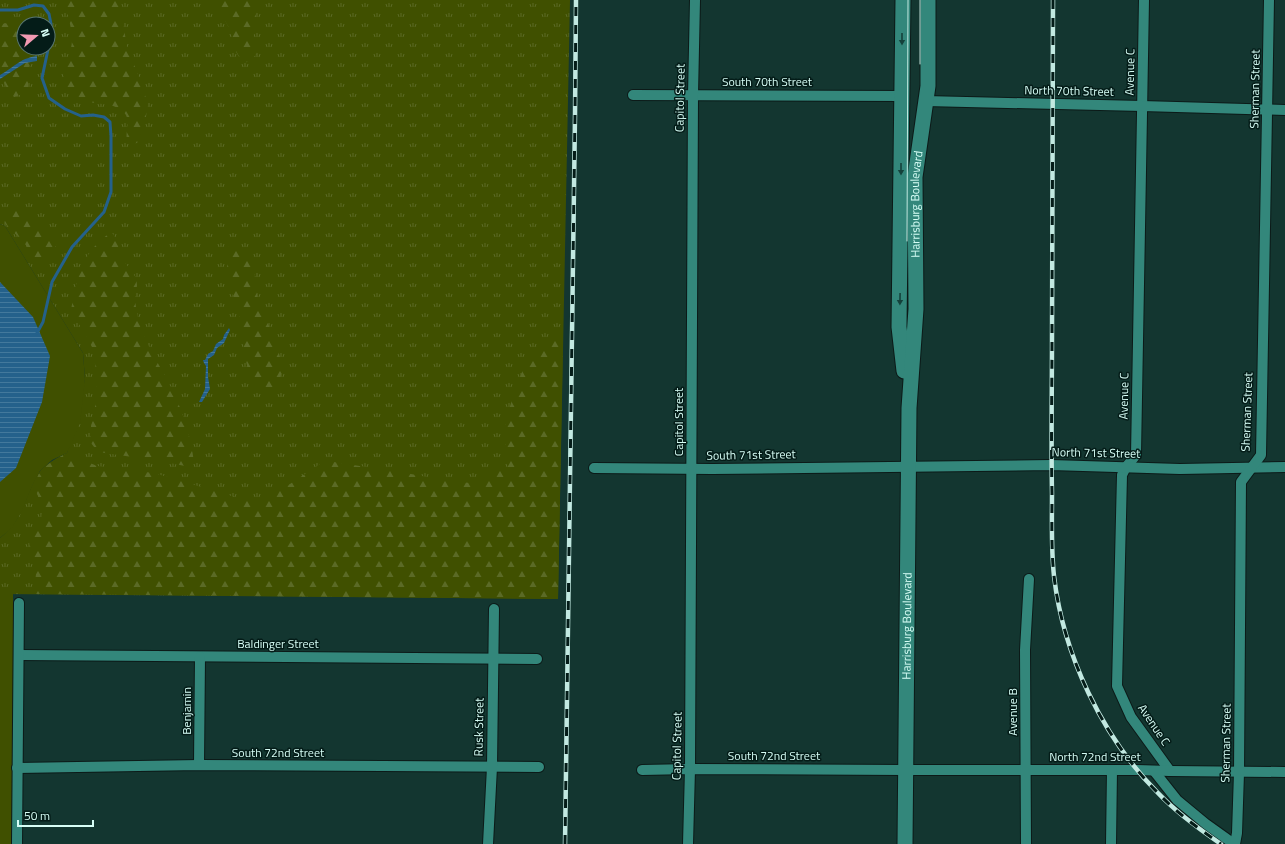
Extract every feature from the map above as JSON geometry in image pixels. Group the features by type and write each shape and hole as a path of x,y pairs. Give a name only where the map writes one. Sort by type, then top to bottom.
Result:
{"main road":[{"name":"Harrisburg Boulevard","path":"903,0 899,327 909,408"},
{"name":"Harrisburg Boulevard","path":"905,844 907,466 909,408 916,309 915,177 928,85 928,0"}],"street":[{"name":"Capitol Street","path":"688,844 690,769 693,95 695,0"},
{"name":"Avenue C","path":"1144,0 1136,455 1126,467 1122,475 1117,686 1131,717 1170,772"},
{"name":"Sherman Street","path":"1235,844 1237,833 1239,772 1241,482 1261,455 1269,0"},
{"name":"South 70th Street","path":"633,95 902,96"},
{"name":"North 70th Street","path":"925,101 1285,110"},
{"name":"North 71st Street","path":"907,466 1051,465 1180,469 1252,467 1285,468"},
{"name":"South 71st Street","path":"594,468 692,469 907,466"},
{"name":"Avenue B","path":"1026,844 1025,650 1029,579"},
{"path":"17,844 20,603"},
{"name":"Rusk Street","path":"488,844 492,766 494,609"},
{"name":"Baldinger Street","path":"19,655 537,659"},
{"name":"Benjamin","path":"199,765 200,657"},
{"name":"South 72nd Street","path":"18,768 199,765 539,767"},
{"name":"South 72nd Street","path":"642,770 906,770"},
{"name":"North 72nd Street","path":"906,770 1285,772"},
{"path":"1111,844 1112,770"},
{"path":"1154,771 1177,800 1206,824 1235,844"}],"green space":[{"path":"0,0 570,0 558,599 0,594 0,538 18,517 41,470 56,458 67,453 85,379 83,353 5,226 0,224"},
{"path":"67,0 116,0 121,11 127,47 141,82 148,105 143,133 137,143 130,144 127,142 127,118 120,109 105,104 79,100 72,96 67,89 64,71 71,47 72,36 71,26 64,2"},
{"path":"214,0 261,0 254,27 254,40 257,54 245,63 236,52 229,27 217,8"},
{"path":"16,22 16,56 36,56 29,66 28,90 23,94 14,97 8,90 0,75 0,24"},
{"path":"12,210 27,213 33,217 59,242 48,256 38,265 25,244 3,220 2,217"},
{"path":"0,224 5,226 83,353 85,379 80,423 67,453 52,460 40,471 22,511 12,528 0,538"},
{"path":"111,232 117,241 124,261 137,281 135,302 143,333 170,386 184,418 194,462 190,467 98,452 91,443 91,426 96,402 97,375 92,347 71,310 82,266 93,248"},
{"path":"230,245 237,246 251,261 259,303 278,348 281,361 281,373 278,383 271,391 262,390 254,385 248,370 243,346 238,304 232,293 229,282 227,249"},
{"path":"563,337 558,599 35,594 36,569 30,549 29,539 40,523 43,508 33,484 40,473 47,466 67,453 97,466 154,473 235,497 260,499 281,490 320,464 334,462 448,481 471,483 508,467 505,427 521,374 530,354 537,346"},
{"path":"0,594 13,594 13,844 0,844"}],"water":[{"path":"37,56 37,61 25,63 0,79 0,75 25,59"},
{"path":"0,282 33,317 50,356 42,402 16,468 0,482"},
{"path":"229,328 230,330 224,343 217,348 214,355 208,359 210,389 202,402 199,402 205,389 206,366 203,360 205,360 208,354 213,351 216,344 223,339"}],"waterway":[{"path":"0,10 18,10 34,5 43,6 49,14 51,24 50,40 42,78 49,98 65,109 81,116 93,115 104,117 110,122 111,192 104,212 72,247 52,282 43,322 37,333"}],"tram line":[{"path":"907,241 908,0"},
{"path":"920,0 920,64"}],"railway":[{"path":"565,844 576,0"},
{"path":"1053,0 1052,556 1059,605 1066,635 1088,693 1119,746 1138,771 1165,800 1188,820 1221,844"}]}
